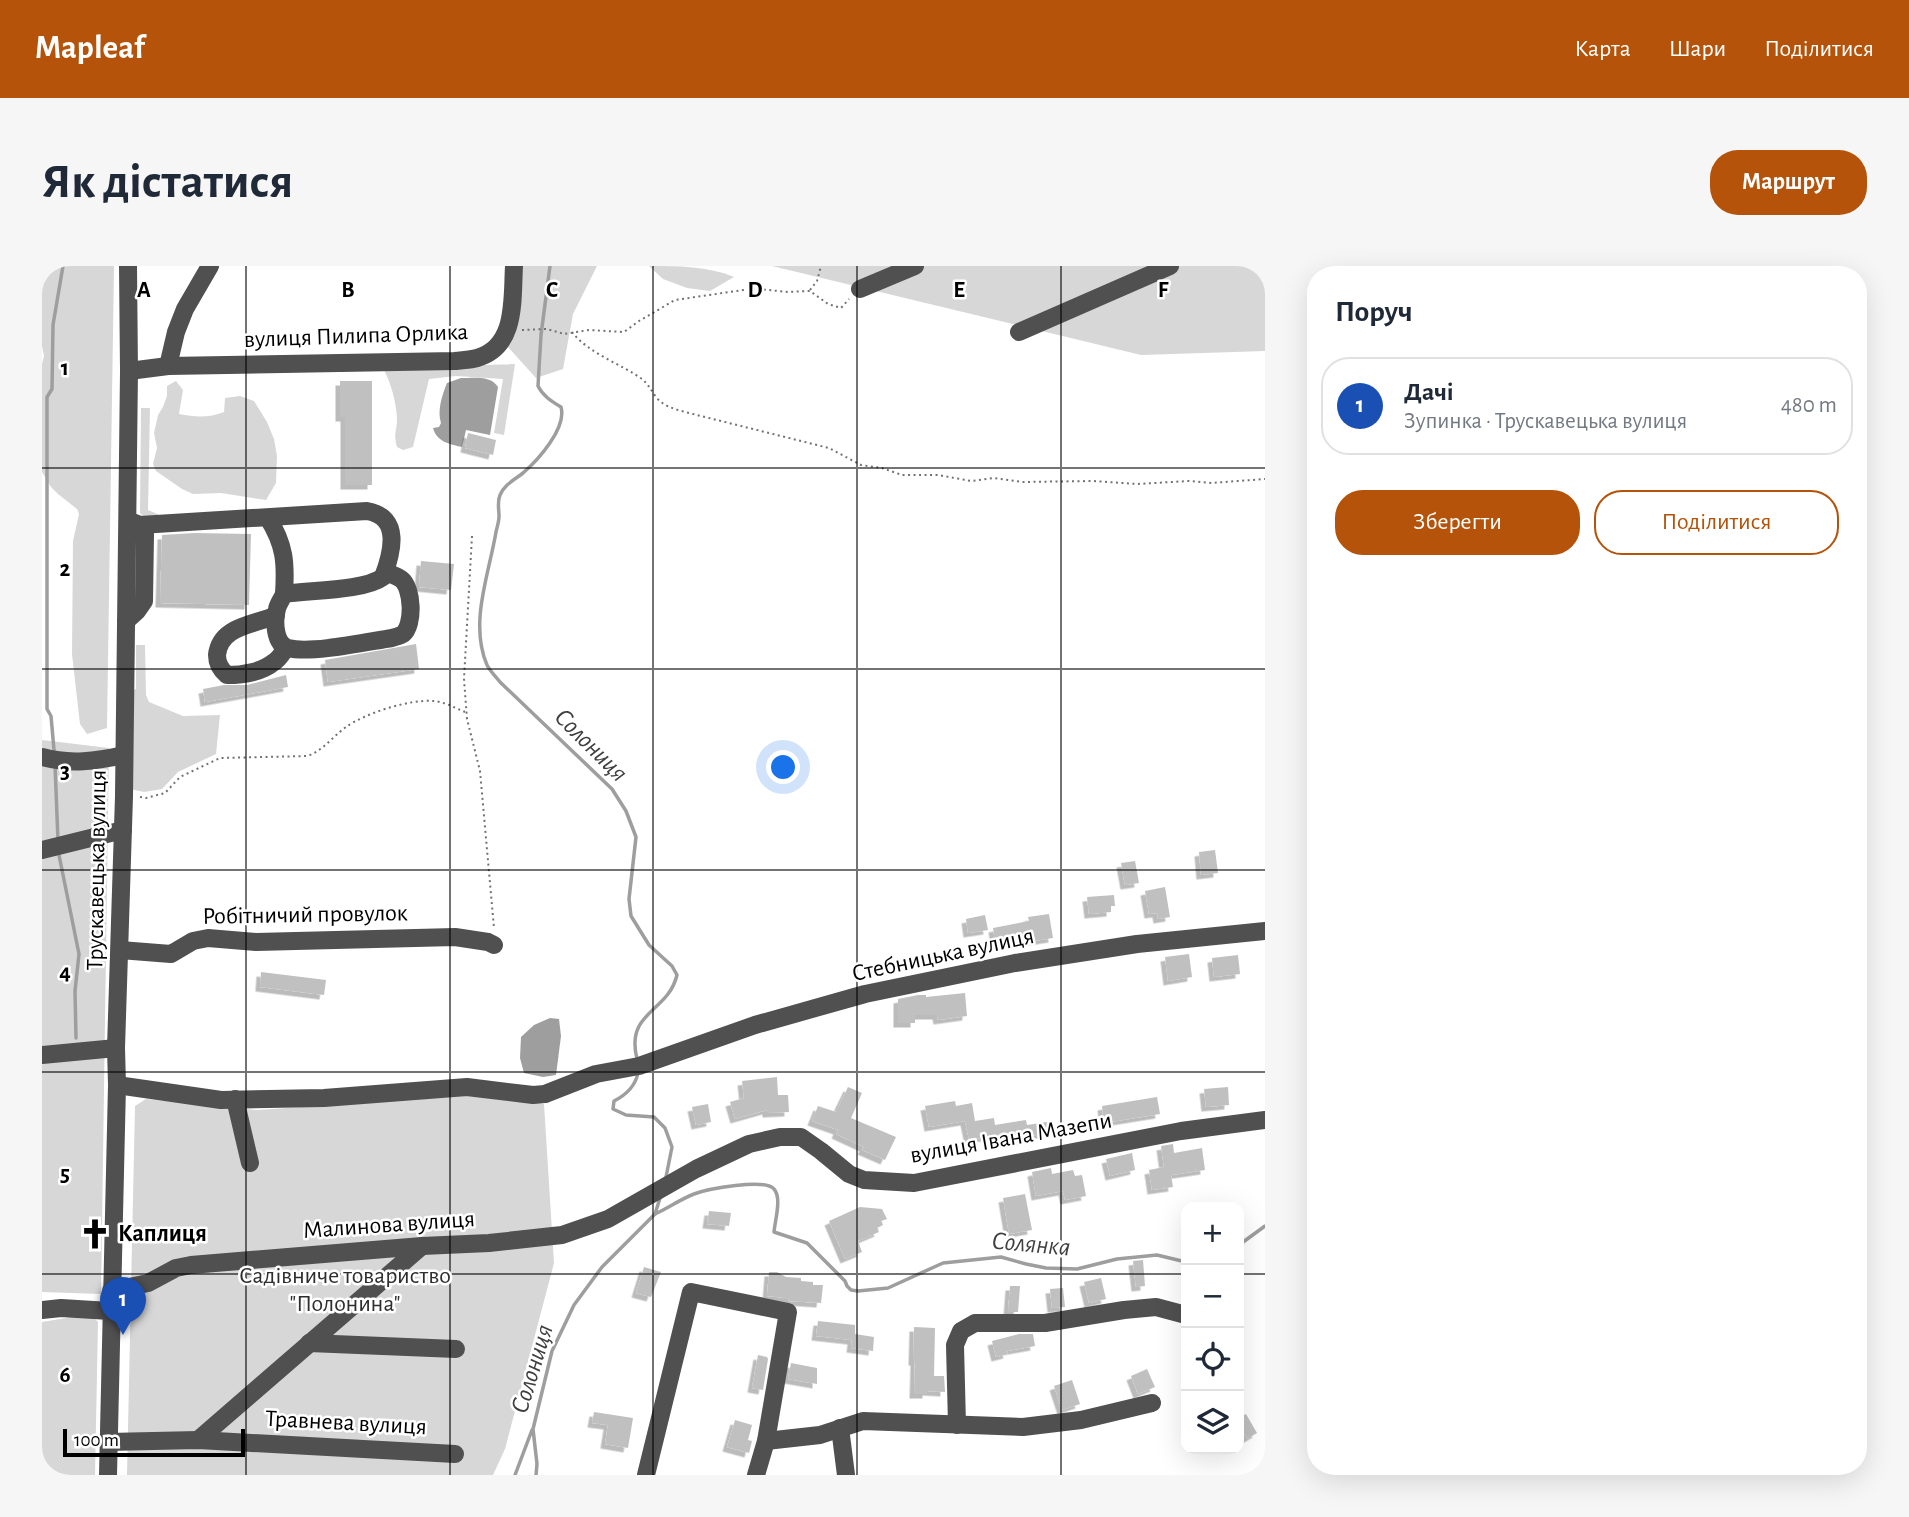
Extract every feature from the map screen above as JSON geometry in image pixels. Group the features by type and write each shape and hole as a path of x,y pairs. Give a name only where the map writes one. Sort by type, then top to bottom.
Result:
{"street":[{"name":"Трускавецька вулиця","path":"108,1475 126,621 134,522 128,266"},
{"path":"168,366 185,309 210,266"},
{"name":"вулиця Пилипа Орлика","path":"129,371 168,366 454,361 478,358 491,352 504,340 510,321 513,266"},
{"path":"860,289 915,266"},
{"path":"1019,332 1170,266"},
{"path":"134,522 268,518 367,511 384,517 393,532 383,577 366,586 284,594"},
{"path":"268,518 279,535 283,549 284,594 277,607 276,635 286,648 318,649 403,634 411,617 407,586 401,578 385,572"},
{"path":"276,615 234,629 224,639 217,657 221,670 227,675 239,675 275,662 286,648"},
{"path":"42,757 52,760 92,761 124,754"},
{"path":"42,850 123,830"},
{"name":"Стебницька вулиця","path":"117,1085 220,1100 324,1098 467,1087 545,1094 596,1074 639,1066 755,1025 878,991 1015,963 1137,943 1265,930"},
{"name":"Робітничий провулок","path":"120,950 171,954 193,941 208,937 256,942 454,937 491,943"},
{"path":"42,1055 116,1048"},
{"path":"235,1100 250,1163"},
{"name":"вулиця Івана Мазепи","path":"664,1186 749,1144 780,1137 801,1137 849,1174 864,1180 914,1183 1181,1131 1265,1121"},
{"name":"Малинова вулиця","path":"111,1292 148,1283 176,1268 191,1265 562,1235 608,1219 664,1186"},
{"path":"198,1440 422,1246"},
{"path":"646,1475 691,1292 788,1312 766,1441 756,1475"},
{"path":"957,1425 955,1345 961,1331 967,1326 975,1323 1045,1323 1156,1307 1181,1314"},
{"path":"42,1310 61,1308 110,1311"},
{"path":"309,1343 456,1349"},
{"path":"766,1441 820,1435 863,1421 1023,1427 1081,1420 1152,1403"},
{"path":"840,1428 846,1475"},
{"name":"Травнева вулиця","path":"108,1442 198,1440 456,1454"}],"path":[{"path":"533,330 547,329 559,334 589,330 624,332 667,304 687,297 743,289 806,293 817,281 821,266"},
{"path":"810,291 828,304 841,308 860,289"},
{"path":"572,332 595,351 643,380 659,401 674,409 829,448 861,465 902,475 938,475 971,481 994,478 1022,482 1094,481 1137,484 1265,479"},
{"path":"472,536 464,679 466,712 480,771 494,924 491,943"},
{"path":"124,796 146,798 165,793 180,777 220,758 307,756 317,753 345,728 366,716 393,707 431,701 466,712"}],"green space":[{"path":"42,266 114,266 107,728 87,734 80,724 72,654 73,541 79,514 77,509 51,487 42,472"},
{"path":"519,266 597,266 573,314 563,369 536,378 507,346"},
{"path":"649,266 703,269 734,277 710,291 687,288 663,279"},
{"path":"772,266 1265,266 1265,351 1141,355"},
{"path":"515,364 504,435 494,433 503,379 456,376 429,379 413,447 403,450 397,447 396,405 383,368"},
{"path":"176,381 183,390 179,414 202,416 224,412 225,398 240,396 254,401 267,422 277,456 276,483 266,500 221,493 193,494 156,471 153,464 157,448 154,433 158,415 167,396 167,386"},
{"path":"141,408 150,408 148,510 162,516 144,517 140,513"},
{"path":"136,645 145,645 146,695 149,702 183,716 220,715 216,754 178,772 162,789 144,792 130,789"},
{"path":"42,740 109,748 101,1294 42,1292"},
{"name":"Садівниче товариство \"Полонина\"","path":"478,1093 544,1104 554,1263 505,1449 493,1475 127,1475 135,1106 146,1099 257,1110"},
{"path":"90,1314 98,1322 95,1475 42,1475 42,1322"}],"shaded area":[{"path":"461,378 486,379 498,387 490,435 466,430 462,447 441,439 433,428 439,427 441,423 440,408 447,383"},
{"path":"550,1018 559,1019 561,1036 556,1075 543,1077 524,1073 520,1058 521,1037 534,1025"}],"building":[{"path":"340,381 372,381 372,485 345,485 345,417 340,417"},
{"path":"468,433 496,440 493,455 465,448"},
{"path":"251,534 249,605 160,603 162,535"},
{"path":"421,561 454,564 451,590 419,587"},
{"path":"416,644 419,669 328,682 325,660"},
{"path":"286,675 288,687 205,702 203,689 247,685"},
{"path":"1215,850 1218,873 1201,875 1199,852"},
{"path":"1135,861 1139,883 1125,885 1121,863"},
{"path":"1165,887 1170,917 1158,919 1157,913 1149,914 1145,891"},
{"path":"1114,895 1115,906 1111,906 1111,912 1089,914 1087,897"},
{"path":"1049,914 1053,938 996,947 993,928 1029,921 1028,917"},
{"path":"985,915 988,930 968,933 966,919"},
{"path":"1189,954 1192,977 1168,981 1165,957"},
{"path":"1238,955 1240,974 1214,977 1212,958"},
{"path":"261,972 326,980 324,995 260,987"},
{"path":"965,993 967,1016 938,1020 937,1015 915,1015 915,1023 898,1023 898,999 918,995 926,997"},
{"path":"777,1077 778,1095 788,1095 789,1112 767,1113 767,1110 735,1119 730,1102 744,1098 742,1081"},
{"path":"848,1087 862,1093 851,1118 896,1137 885,1160 836,1134 838,1130 812,1121 818,1106 836,1112"},
{"path":"1228,1087 1229,1105 1206,1107 1204,1089"},
{"path":"1157,1097 1160,1114 1104,1123 1102,1106"},
{"path":"955,1101 956,1106 972,1103 975,1121 994,1118 995,1125 1026,1120 1027,1125 1053,1121 1055,1132 1029,1136 1030,1139 1009,1143 1007,1133 969,1140 965,1121 929,1127 925,1106"},
{"path":"708,1104 711,1122 696,1125 692,1107"},
{"path":"1173,1144 1174,1153 1202,1148 1205,1170 1171,1175 1173,1187 1152,1190 1149,1170 1164,1167 1161,1146"},
{"path":"1132,1153 1135,1170 1110,1176 1106,1159"},
{"path":"1051,1168 1052,1174 1073,1170 1075,1176 1082,1175 1086,1196 1065,1200 1063,1191 1036,1196 1032,1172"},
{"path":"1025,1194 1032,1230 1009,1234 1003,1198"},
{"path":"860,1207 882,1209 887,1219 881,1221 883,1225 877,1228 879,1232 858,1241 862,1252 845,1259 829,1221"},
{"path":"709,1211 731,1213 729,1226 707,1224"},
{"path":"1143,1260 1145,1286 1136,1287 1133,1261"},
{"path":"644,1267 661,1272 651,1297 636,1293"},
{"path":"769,1272 801,1278 801,1281 813,1282 813,1285 823,1285 821,1303 789,1301 788,1298 767,1296"},
{"path":"1101,1278 1106,1299 1089,1303 1084,1282"},
{"path":"1010,1286 1020,1286 1018,1312 1008,1312"},
{"path":"1063,1288 1065,1307 1052,1308 1050,1289"},
{"path":"818,1321 855,1325 855,1334 874,1337 873,1351 851,1348 852,1340 816,1336"},
{"path":"914,1327 935,1328 934,1376 944,1376 945,1392 927,1391 927,1394 914,1394"},
{"path":"1019,1334 1033,1334 1035,1346 1007,1351 1008,1354 996,1357 992,1341"},
{"path":"758,1355 768,1359 763,1390 752,1388"},
{"path":"791,1363 817,1368 817,1384 788,1379"},
{"path":"1147,1369 1155,1387 1138,1394 1131,1376"},
{"path":"1072,1380 1080,1404 1062,1410 1054,1386"},
{"path":"594,1412 633,1418 628,1448 605,1444 608,1425 592,1423"},
{"path":"1246,1414 1257,1433 1247,1439 1244,1433"},
{"path":"735,1420 752,1425 748,1440 752,1441 749,1453 727,1447"}],"waterway":[{"path":"54,750 51,716 47,709 47,397 52,389 53,325 63,266"},
{"name":"Солониця","path":"550,266 538,386 561,407 562,415 556,434 543,452 507,485 500,495 499,520 482,598 480,632 482,649 491,672 612,789 626,811 636,837 629,899 631,916 649,945 672,966 677,975 672,988 642,1021 637,1031 637,1059"},
{"path":"55,765 58,841"},
{"path":"59,855 79,954 75,991 76,1038"},
{"name":"Солониця","path":"638,1073 629,1090 614,1101 613,1109 626,1115 654,1117 665,1128 672,1147 666,1177"},
{"name":"Солянка","path":"655,1214 701,1192 723,1187 760,1184 769,1186 774,1189 778,1198 774,1232 807,1243 851,1290 858,1291 888,1288 943,1263 1001,1257 1046,1268 1077,1269 1117,1259 1157,1255 1181,1261"},
{"name":"Солониця","path":"536,1475 533,1429 552,1351 574,1305 602,1267 655,1214 661,1195"},
{"name":"Солянка","path":"1244,1241 1265,1226"},
{"path":"515,1475 532,1430"}],"place":[{"name":"Каплиця","path":"95,1234"},
{"name":"Дачі","path":"123,1335"}]}
